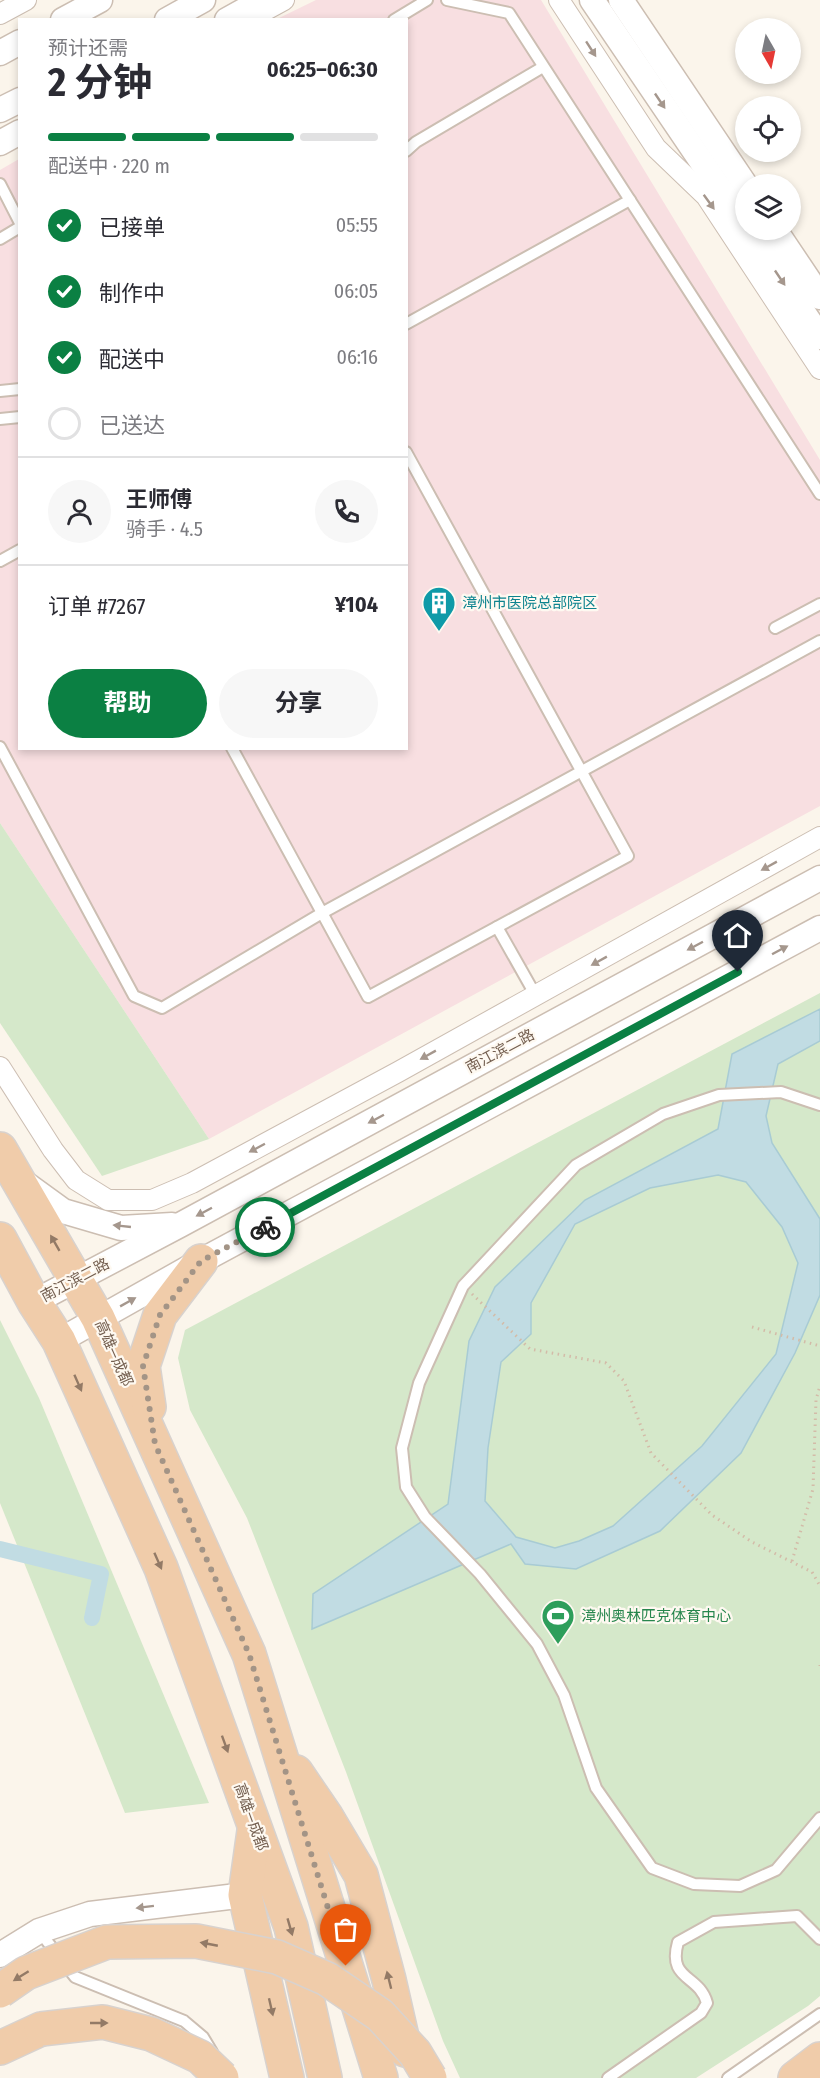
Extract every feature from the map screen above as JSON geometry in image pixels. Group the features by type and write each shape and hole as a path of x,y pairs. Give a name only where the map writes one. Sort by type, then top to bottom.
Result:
{"highway":[{"name":"高雄—成都","path":"0,1149 98,1318 249,1654 381,2078"},
{"name":"高雄—成都","path":"0,1239 33,1302 59,1341 161,1568 291,1927 325,2078"},
{"path":"155,1444 143,1366 160,1315 201,1261"},
{"path":"276,1743 326,1816 361,1875 389,1980 411,2078"},
{"path":"255,1826 244,1895 287,2078"},
{"path":"0,1991 26,1973 107,1942 196,1941 277,1957 327,1979 380,2015 415,2053 430,2078"},
{"path":"0,2048 41,2029 103,2022 151,2034 200,2056 221,2078"},
{"path":"795,2078 820,2059"}],"street":[{"path":"0,14 26,0"},
{"path":"67,18 100,0"},
{"path":"231,18 263,0"},
{"path":"253,18 285,0"},
{"path":"559,0 656,148 706,196 820,369"},
{"path":"592,0 735,212"},
{"path":"621,0 738,174"},
{"path":"172,18 191,9"},
{"path":"0,53 18,43"},
{"path":"0,110 18,101"},
{"path":"0,143 18,133"},
{"path":"754,240 820,337"},
{"path":"782,240 820,297"},
{"path":"0,1067 53,1150 76,1180 108,1200 152,1200 192,1183 536,996 820,837"},
{"name":"南江滨二路","path":"33,1302 180,1225 820,878"},
{"path":"59,1341 201,1261 820,928"},
{"name":"南江滨二路","path":"16,1177 63,1211 121,1228 180,1225"},
{"path":"0,1955 39,1931 90,1914 244,1895"}],"lane":[{"path":"397,18 427,0"},
{"path":"447,0 509,13 820,494"},
{"path":"408,149 543,67"},
{"path":"0,184 18,221"},
{"path":"408,323 630,200"},
{"path":"0,239 18,226"},
{"path":"0,392 18,389"},
{"path":"0,419 18,417"},
{"path":"233,750 368,997 628,856 408,456"},
{"path":"0,561 18,551"},
{"path":"776,628 820,604"},
{"path":"0,747 134,996 162,1008 322,913 820,641"},
{"path":"497,927 536,996"},
{"path":"820,1105 781,1092 719,1095 663,1114 576,1164 463,1286 419,1383 402,1448 406,1487 425,1516 480,1574 537,1644 564,1695 596,1788 652,1868 694,1884 740,1886 776,1870 820,1818"},
{"path":"608,2078 701,2013 707,2003 704,1992 679,1971 674,1955 678,1942 714,1922 797,1916 820,1939"},
{"path":"39,1931 75,1977 184,2021 203,2037 215,2056 221,2078"},
{"path":"729,2077 820,2014"}],"path":[{"path":"463,1286 530,1349 606,1363 624,1381 651,1453 712,1515 752,1542 812,1572 820,1586"},
{"path":"752,1328 818,1346"},
{"path":"792,1561 813,1489 816,1400 820,1386"}],"shaded area":[{"path":"316,0 541,0 820,460 820,806 209,1139 0,823 0,170 18,160 18,750 408,750 408,18 279,18"}],"green space":[{"path":"0,823 209,1139 102,1176 0,1023"},
{"name":"漳州奥林匹克体育中心","path":"820,993 820,1996 696,2078 460,2078 443,2041 346,1772 247,1518 190,1410 178,1358 185,1330"},
{"path":"0,1320 39,1398 209,1803 125,1813 0,1503"}],"water":[{"path":"820,1009 820,1041 778,1064 766,1116 772,1143 820,1219 820,1295 795,1353 741,1453 660,1531 576,1569 525,1564 511,1544 312,1629 313,1594 448,1504 469,1341 495,1287 585,1200 718,1129 732,1054","holes":["718,1175 746,1182 782,1227 798,1263 776,1354 702,1446 613,1526 579,1541 555,1548 516,1537 485,1501 488,1448 501,1362 531,1334 531,1303 575,1224 650,1188"]}],"waterway":[{"path":"0,1549 101,1574 92,1618"}],"way so far":[{"path":"265,1227 201,1261 160,1315 143,1366 155,1444 249,1654 346,1966"}],"place":[{"name":"漳州市医院总部院区","path":"439,632"},
{"name":"漳州奥林匹克体育中心","path":"558,1645"}],"route":[{"path":"265,1227 738,972"}]}
